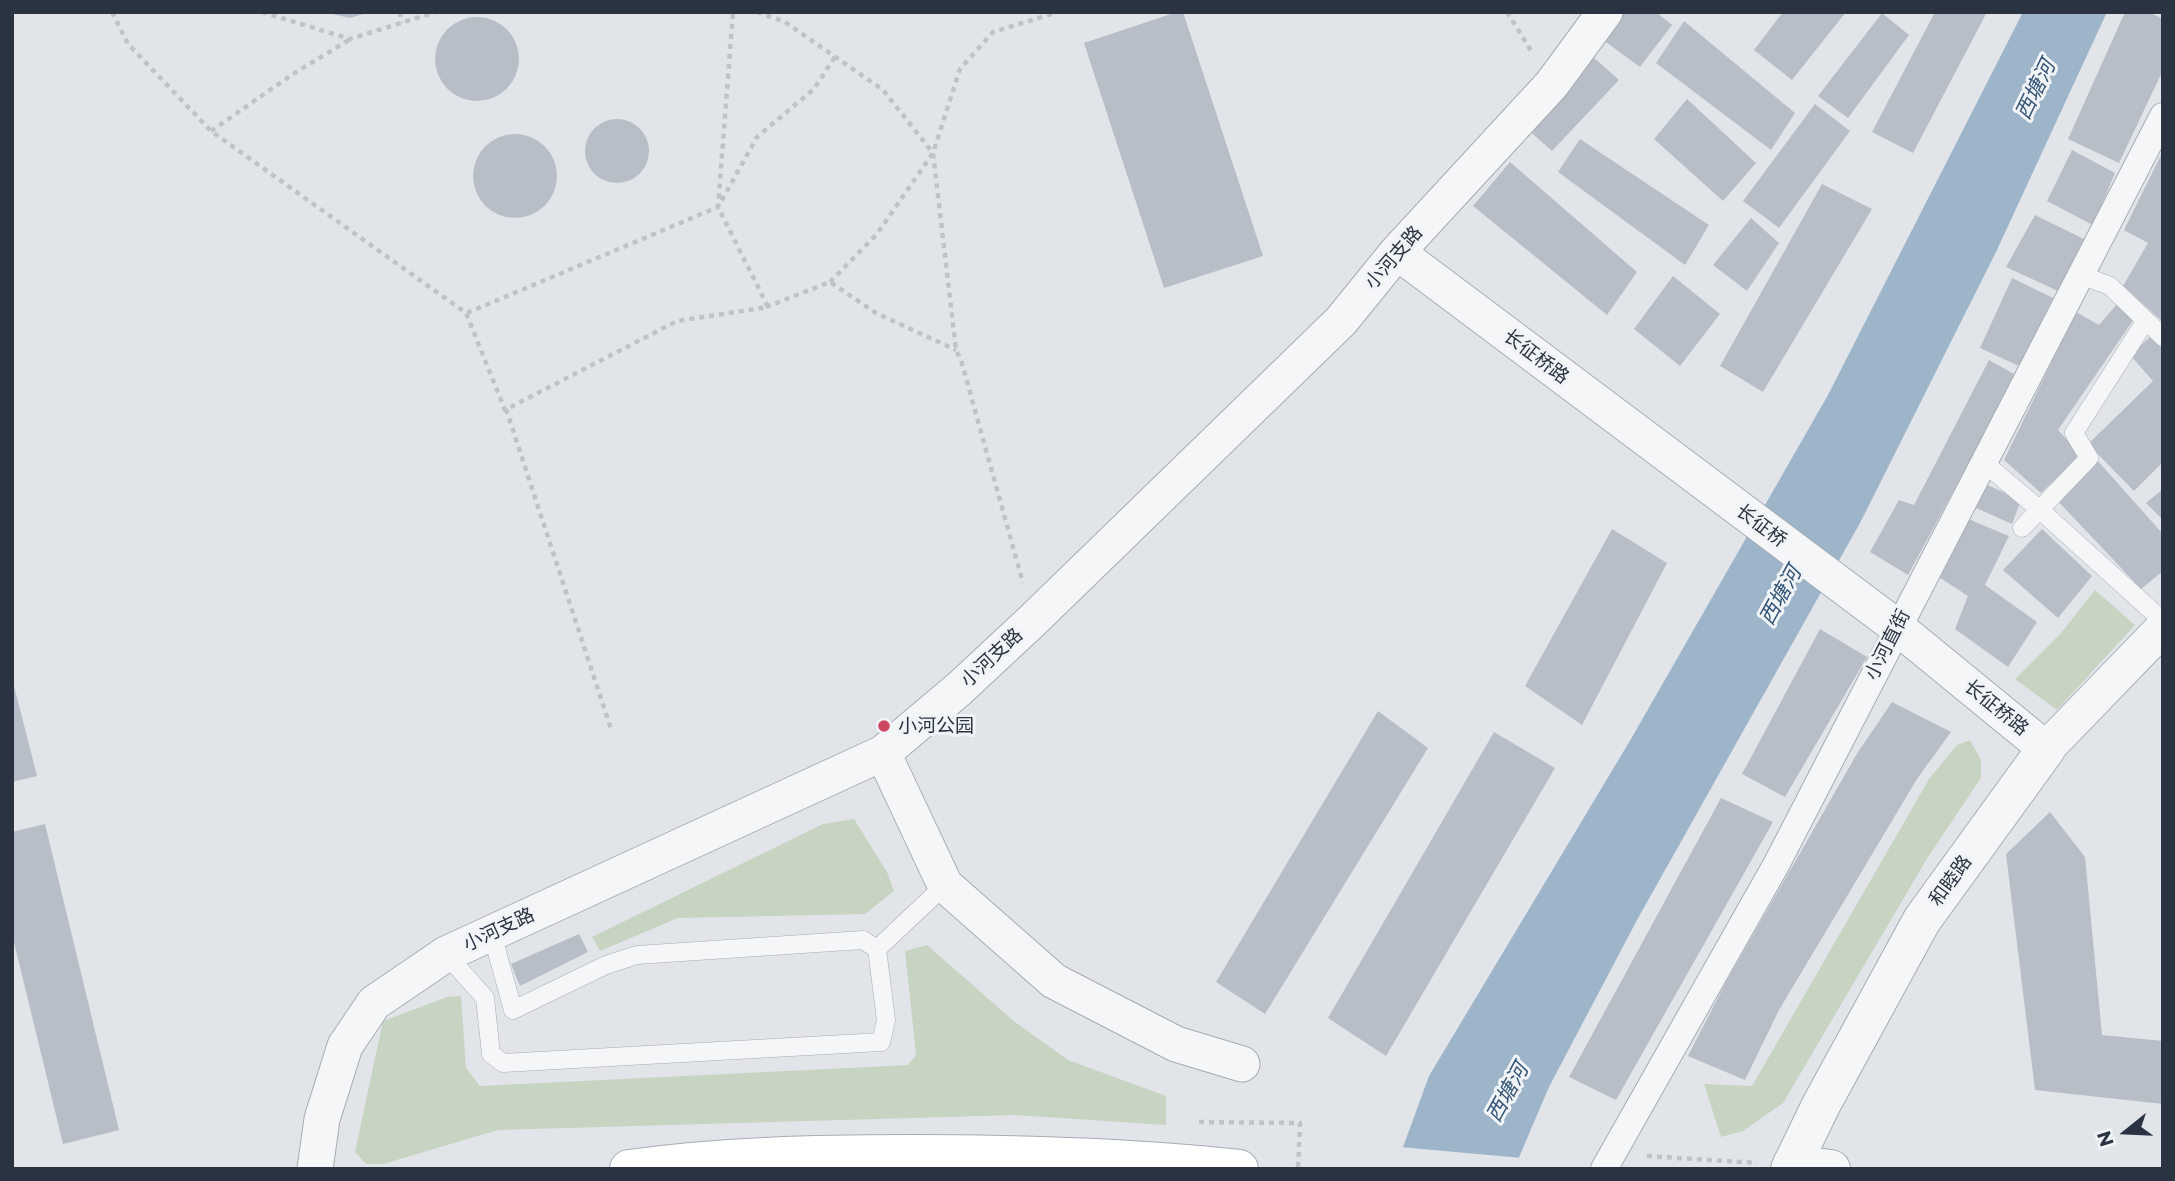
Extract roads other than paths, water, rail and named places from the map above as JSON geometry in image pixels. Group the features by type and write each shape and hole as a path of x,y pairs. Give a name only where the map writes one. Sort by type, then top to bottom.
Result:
{"main road":[{"path":"629,1169 676,1163 814,1154 1009,1154 1239,1169"}],"street":[{"name":"小河支路","path":"315,1169 322,1119 345,1046 374,1003 446,954 883,753 959,689 1033,620 1341,321 1397,252 1552,84 1605,12"},
{"name":"小河直街","path":"1604,1169 1776,865 1889,621 1983,463 2163,116"},
{"name":"长征桥路","path":"1397,252 1675,462"},
{"name":"长征桥","path":"1675,462 1889,621"},
{"name":"长征桥路","path":"1889,621 2046,749"},
{"name":"和睦路","path":"1780,1165 1821,1105 1922,920 2046,749 2163,628"},
{"path":"883,753 944,885 1054,981 1176,1044 1242,1064"},
{"path":"1780,1165 1831,1169"}],"lane":[{"path":"2081,275 2110,286 2163,337"},
{"path":"2022,528 2089,458 2074,433 2146,320"},
{"path":"1983,463 2039,509 2163,621"},
{"path":"877,949 944,885"},
{"path":"492,934 513,1010"},
{"path":"488,1029 513,1010 606,965 636,955 863,940 877,949"},
{"path":"446,954 485,998 491,1054 503,1063 881,1042 886,1020 877,949"}],"water":[{"name":"西塘河","path":"2023,12 2107,12 1996,252 1860,523 1637,920 1549,1087 1514,1169 1395,1169 1429,1076 1631,739 1828,395"}],"place":[{"name":"小河公园","path":"884,726"}]}
